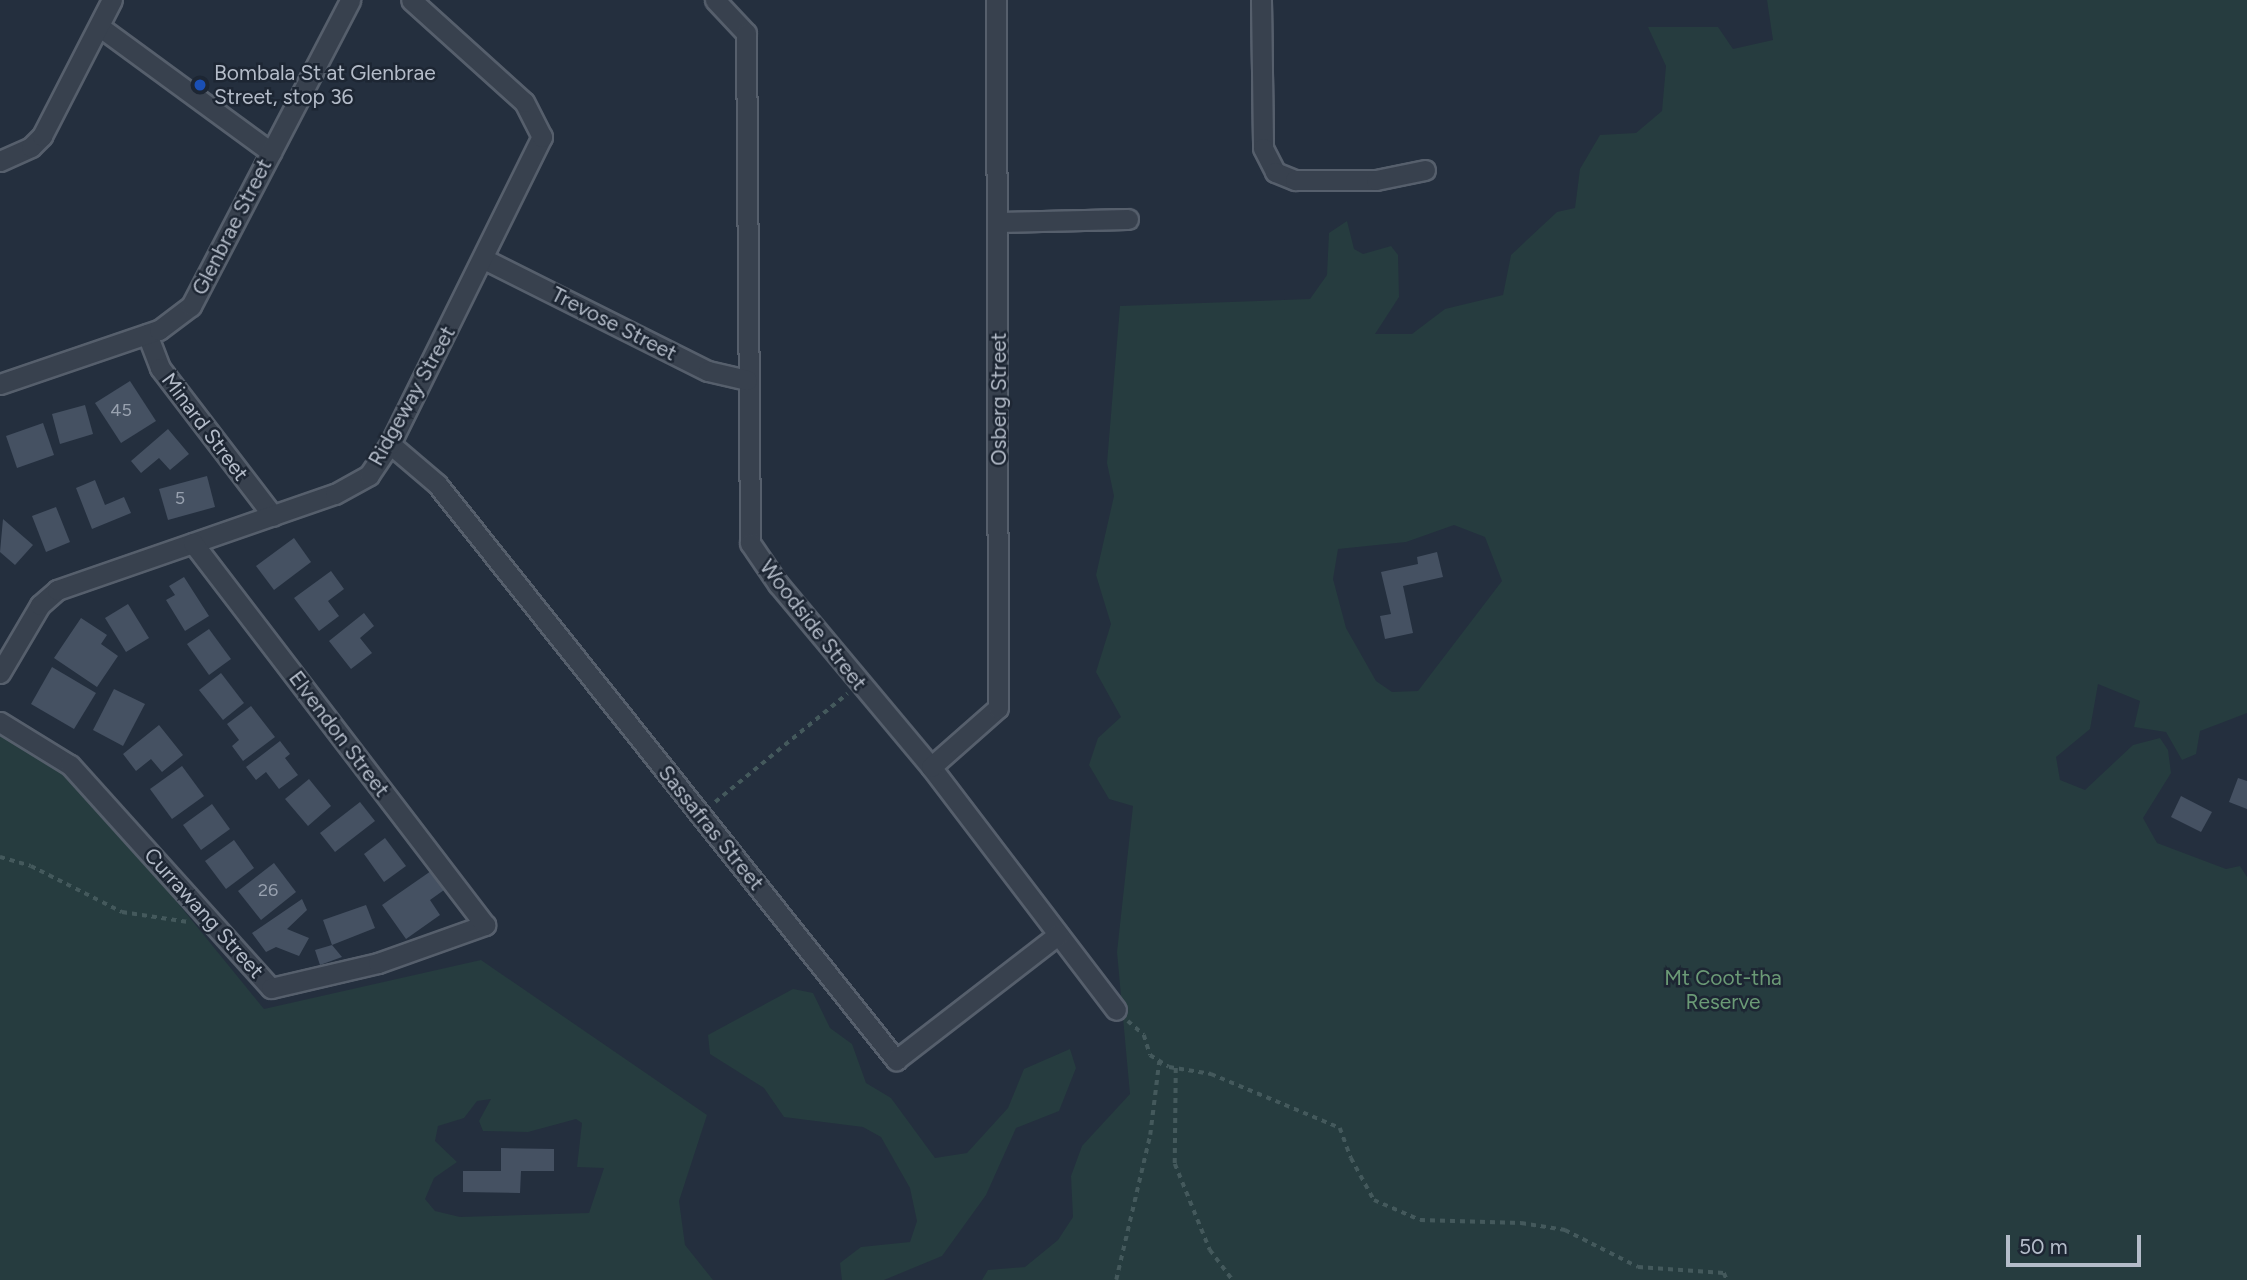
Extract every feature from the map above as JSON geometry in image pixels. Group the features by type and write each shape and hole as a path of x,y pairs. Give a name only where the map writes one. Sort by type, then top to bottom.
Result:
{"street":[{"path":"0,161 31,147 42,136 113,0"},
{"name":"Glenbrae Street","path":"0,384 147,334 176,320 197,298 350,0"},
{"name":"Ridgeway Street","path":"0,673 50,594 193,542 335,495 369,475 390,444 532,163 542,136 538,120 524,102 411,0"},
{"name":"Woodside Street","path":"715,0 746,33 750,543 778,584 931,767 1116,1010"},
{"name":"Osberg Street","path":"931,767 998,708 996,0"},
{"path":"1261,0 1263,148 1275,172 1295,180 1376,180 1425,170"},
{"path":"100,27 271,152"},
{"path":"998,222 1128,219"},
{"name":"Trevose Street","path":"484,258 708,372 747,380"},
{"name":"Minard Street","path":"147,334 160,368 272,516"},
{"name":"Sassafras Street","path":"390,444 437,484 897,1060 1058,935"},
{"name":"Elvendon Street","path":"193,542 485,925"},
{"name":"Currawang Street","path":"0,722 70,765 271,988 377,962 485,925"}],"path":[{"path":"700,814 859,684"},
{"path":"0,857 31,866 122,912 214,924"},
{"path":"1116,1010 1144,1035 1150,1055 1176,1068 1211,1074 1340,1128 1350,1158 1374,1200 1420,1220 1521,1223 1565,1230 1638,1267 1724,1273 1727,1280"},
{"path":"1116,1280 1150,1135 1160,1062"},
{"path":"1176,1068 1175,1164 1210,1250 1233,1280"}],"green space":[{"name":"Mt Coot-tha Reserve","path":"1767,0 2247,0 2247,713 2200,731 2196,754 2182,760 2166,732 2134,727 2140,701 2098,684 2090,729 2056,757 2060,780 2085,790 2133,745 2160,738 2168,750 2171,773 2143,818 2157,843 2226,869 2240,866 2247,877 2247,1280 982,1280 988,1270 1025,1267 1058,1240 1073,1217 1071,1176 1082,1146 1130,1094 1117,952 1133,806 1109,799 1089,765 1098,738 1121,717 1096,672 1111,624 1096,575 1114,496 1107,463 1120,306 1310,299 1327,275 1329,233 1347,221 1354,249 1363,254 1391,246 1398,255 1399,297 1375,334 1412,334 1445,309 1503,295 1511,255 1557,212 1575,208 1580,169 1600,135 1636,133 1662,111 1666,66 1648,27 1718,27 1733,49 1773,40","holes":["1454,525 1485,537 1502,581 1418,691 1392,692 1376,681 1346,628 1333,579 1338,549 1406,542"]},
{"path":"0,734 76,778 264,1009 481,960 707,1115 679,1201 685,1245 713,1280 0,1280","holes":["491,1099 479,1121 483,1131 528,1132 576,1119 582,1123 577,1167 604,1168 589,1213 460,1217 435,1211 425,1199 434,1178 457,1162 435,1141 438,1126 464,1118 477,1101"]},
{"path":"793,989 813,993 830,1028 852,1044 866,1083 891,1098 935,1158 967,1153 1008,1108 1024,1069 1070,1049 1076,1068 1059,1111 1016,1128 986,1195 942,1256 884,1280 842,1280 840,1263 861,1247 910,1242 917,1221 910,1188 881,1137 863,1127 784,1117 764,1088 710,1054 708,1035"}],"building":[{"path":"130,381 156,421 121,443 95,403"},
{"path":"85,405 93,434 60,444 52,414"},
{"path":"43,423 54,455 17,468 6,436"},
{"path":"168,429 189,454 170,470 159,458 141,473 131,461"},
{"path":"207,476 215,507 168,520 159,489"},
{"path":"95,480 105,505 124,497 131,513 92,529 76,488"},
{"path":"56,507 70,542 46,552 32,516"},
{"path":"3,519 33,545 15,565 0,552"},
{"path":"294,538 311,562 274,590 256,566"},
{"path":"1437,552 1443,577 1403,586 1413,633 1385,639 1380,616 1391,614 1381,572 1418,564 1417,557"},
{"path":"331,571 344,589 328,601 339,616 319,631 294,598"},
{"path":"184,577 209,616 185,631 166,600 175,595 169,586"},
{"path":"128,604 149,638 126,652 105,618"},
{"path":"364,613 374,626 360,638 372,653 351,669 329,641"},
{"path":"81,618 107,635 101,644 118,656 97,687 54,658"},
{"path":"209,629 231,659 209,675 187,644"},
{"path":"52,667 96,693 74,729 31,704"},
{"path":"221,673 244,703 223,720 199,690"},
{"path":"114,689 145,704 123,746 93,730"},
{"path":"251,706 275,737 243,761 232,746 239,740 227,724"},
{"path":"159,725 183,755 162,772 151,759 136,771 123,754"},
{"path":"280,741 290,754 285,758 298,775 279,789 266,772 256,780 246,767"},
{"path":"182,766 204,796 172,819 150,789"},
{"path":"2238,778 2247,781 2247,809 2229,802"},
{"path":"309,779 331,806 308,826 285,799"},
{"path":"2181,796 2212,812 2201,832 2171,817"},
{"path":"360,802 375,821 335,852 320,833"},
{"path":"212,804 230,829 201,850 183,825"},
{"path":"385,838 406,866 384,882 364,854"},
{"path":"234,840 254,868 226,889 205,861"},
{"path":"274,863 296,892 261,920 238,891"},
{"path":"431,871 444,890 430,900 440,915 406,939 382,905"},
{"path":"302,899 307,910 287,929 309,938 299,956 276,947 266,952 252,933"},
{"path":"366,905 375,928 332,945 323,920"},
{"path":"332,945 342,957 320,965 315,950"},
{"path":"501,1148 554,1149 554,1171 521,1171 520,1193 463,1192 463,1171 501,1171"}],"place":[{"name":"Bombala St at Glenbrae Street, stop 36","path":"200,85"}]}
